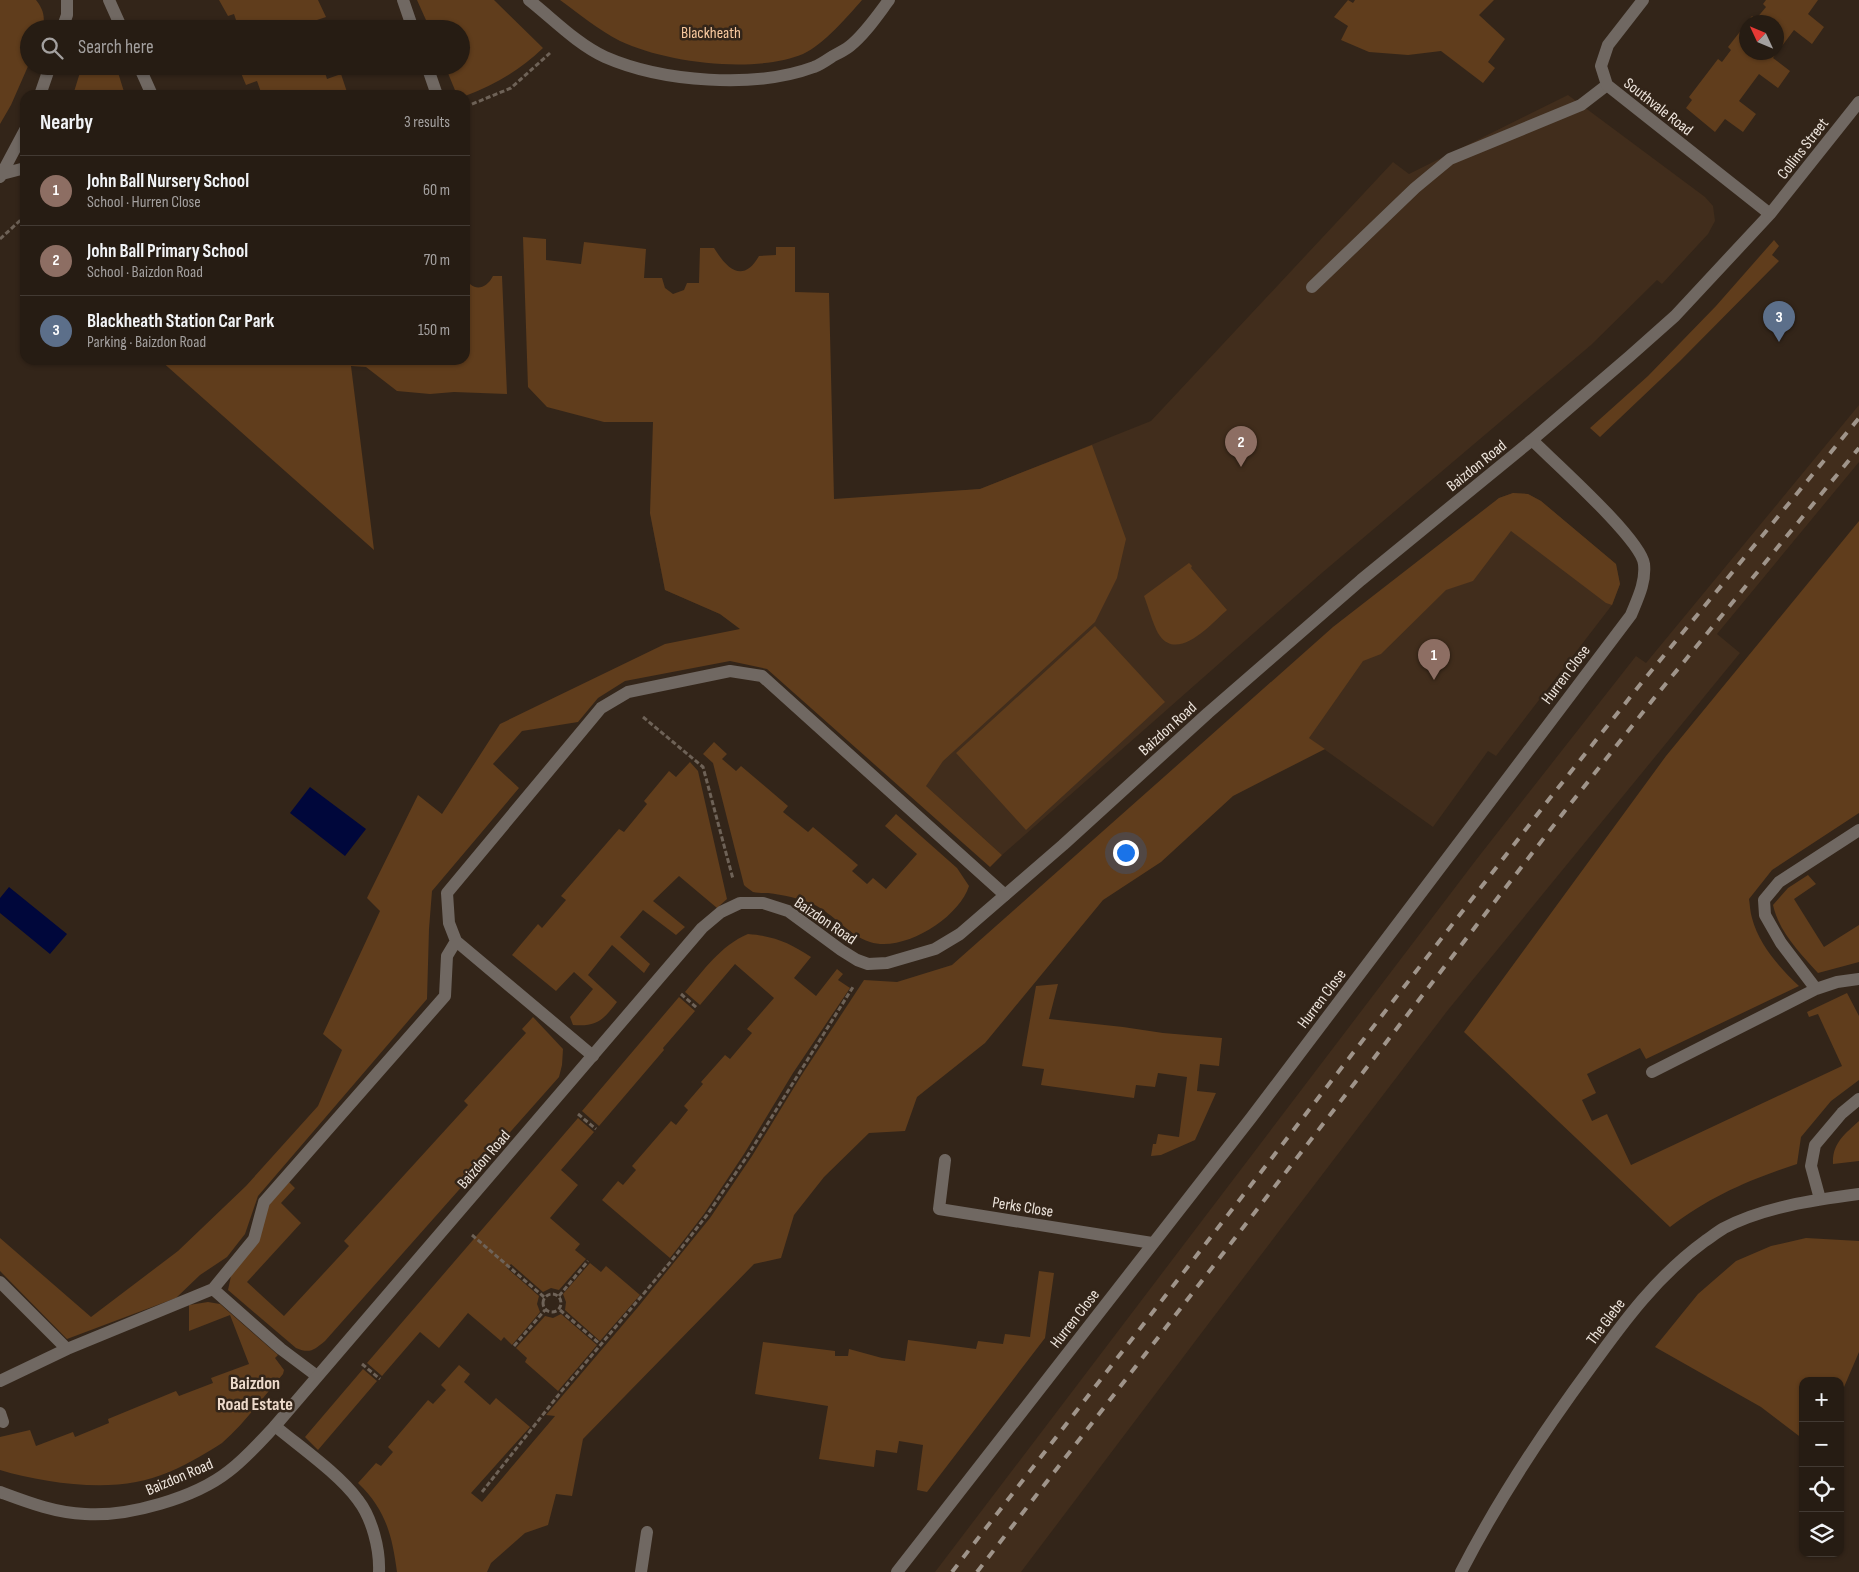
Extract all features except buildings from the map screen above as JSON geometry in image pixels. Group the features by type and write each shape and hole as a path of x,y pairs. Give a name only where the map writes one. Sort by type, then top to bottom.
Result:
{"street":[{"path":"65,20 67,0"},
{"path":"109,0 118,20"},
{"path":"402,0 410,20"},
{"path":"529,0 571,34 604,56 644,70 680,77 724,80 769,78 814,67 850,47 889,0"},
{"name":"Southvale Road","path":"1643,0 1608,45 1601,66 1607,85 1770,214"},
{"path":"42,90 47,75"},
{"path":"143,75 150,90"},
{"path":"429,75 435,90"},
{"path":"1312,287 1415,188 1450,159 1581,105 1607,85"},
{"name":"Collins Street","path":"1770,214 1859,102"},
{"path":"1,175 20,139"},
{"path":"1,175 20,169"},
{"name":"Baizdon Road","path":"0,1492 49,1509 84,1514 111,1514 139,1510 174,1499 227,1473 248,1455 275,1426 702,928 721,912 740,903 763,903 788,911 841,950 857,960 868,964 887,963 935,950 960,934 1063,845 1222,700 1361,580 1532,440 1630,356 1674,316 1770,214"},
{"name":"Hurren Close","path":"898,1572 1251,1118 1631,614 1643,586 1644,562 1631,540 1609,515 1532,440"},
{"path":"593,1056 456,941 449,923 447,893 601,708 628,692 730,671 762,676 1005,895"},
{"path":"1816,989 1781,943 1765,915 1764,900 1780,882 1859,830"},
{"path":"0,1381 67,1350 213,1289 254,1238 264,1202 445,996 447,956 456,941"},
{"path":"1652,1072 1816,989 1836,982 1859,979"},
{"path":"1820,1199 1811,1166 1815,1145 1842,1113 1859,1100"},
{"name":"Perks Close","path":"945,1160 939,1209 1152,1243"},
{"name":"The Glebe","path":"1461,1572 1476,1542 1510,1485 1554,1418 1644,1297 1682,1258 1723,1228 1765,1212 1820,1199 1859,1194"},
{"path":"0,1282 67,1350"},
{"path":"213,1289 281,1349 317,1376"},
{"path":"275,1426 346,1486 359,1501 366,1514 374,1539 379,1572"},
{"path":"641,1572 647,1532"}],"path":[{"path":"470,105 512,88 571,34"},
{"path":"0,239 20,221"},
{"path":"620,697 703,767 740,903"},
{"path":"482,1492 707,1215 748,1155 868,964"},
{"path":"475,1238 544,1297"},
{"path":"559,1296 588,1261"},
{"path":"551,1293 559,1296 562,1302 560,1310 553,1313 545,1310 542,1304 544,1297 551,1293"},
{"path":"514,1346 545,1310"},
{"path":"560,1310 601,1345"}],"shaded area":[{"path":"1568,95 1705,197 1713,206 1715,221 1708,234 1662,284 1657,280 1591,345 1323,572 1002,855 823,693 769,648 720,614 665,590 650,513 980,489 1151,421 1393,162 1409,174"},
{"path":"1859,405 1859,462 1717,634 1740,653 1448,1010 1021,1572 935,1572 1476,860 1636,656 1646,663"},
{"path":"1513,493 1528,494 1541,501 1616,564 1620,584 1612,605 1496,756 1488,751 1433,827 1275,714 1499,498"},
{"path":"310,787 366,829 345,856 290,813"},
{"path":"9,887 67,934 50,954 0,913 0,898"}],"green space":[{"path":"0,0 36,0 42,10 44,20 20,20 20,75 24,75 0,124"},
{"path":"219,0 318,0 326,17 317,20 236,20 234,14 228,16"},
{"path":"417,0 494,0 543,48 516,70 497,82 470,94 470,90 455,90 449,75 470,75 470,20 426,20"},
{"name":"Blackheath","path":"560,0 862,0 827,37 811,50 783,60 760,64 736,64 686,60 639,49 604,32"},
{"path":"1348,0 1353,3 1355,0 1494,0 1479,15 1505,39 1488,62 1495,68 1483,83 1441,51 1408,55 1369,52 1341,40 1348,26 1334,17"},
{"path":"1766,0 1818,0 1808,14 1824,27 1812,44 1794,30 1784,43 1784,15 1759,15 1766,7 1763,4"},
{"path":"1739,33 1739,60 1776,60 1790,71 1778,88 1759,74 1739,101 1756,114 1743,132 1725,119 1715,132 1686,108 1692,100 1689,97 1718,59 1722,62 1731,50 1728,47"},
{"path":"79,75 119,75 123,90 75,90"},
{"path":"242,75 326,75 327,79 341,75 346,90 260,90 257,81 246,85"},
{"path":"523,237 546,239 546,260 581,264 584,242 646,249 644,278 662,278 665,288 673,294 684,290 687,283 699,283 700,248 714,248 724,262 735,270 741,271 747,270 753,265 759,256 776,255 776,247 795,247 795,292 829,293 834,499 980,489 1092,445 1126,539 1117,578 1095,622 943,761 926,786 1002,855 990,867 767,669 730,661 625,681 598,698 578,722 522,731 493,764 519,788 432,891 427,999 258,1196 245,1234 227,1257 200,1275 176,1298 67,1339 0,1271 0,1238 91,1317 178,1251 246,1186 318,1106 342,1050 323,1034 380,911 367,898 418,795 442,814 500,724 665,644 740,629 720,614 665,590 650,513 653,422 604,422 547,407 528,387"},
{"path":"1774,240 1779,246 1772,255 1779,261 1680,361 1600,437 1590,428 1648,376 1716,306"},
{"path":"493,276 502,276 507,394 454,392 430,394 397,391 366,367 351,366 374,550 166,365 470,365 470,284 479,287 490,281"},
{"path":"1513,493 1528,494 1541,501 1616,564 1620,584 1612,605 1606,603 1511,531 1473,581 1446,590 1381,654 1363,661 1309,738 1325,749 1233,796 1161,862 1103,900 985,1043 917,1097 905,1131 869,1133 824,1177 794,1215 781,1258 754,1264 583,1439 572,1496 556,1494 548,1525 525,1533 491,1563 487,1572 397,1572 393,1546 386,1524 375,1503 358,1483 376,1463 381,1466 393,1452 388,1447 428,1400 433,1404 446,1390 441,1385 459,1365 470,1374 464,1382 490,1405 496,1398 530,1427 471,1493 482,1502 555,1416 546,1415 638,1307 710,1218 752,1156 801,1076 864,980 897,982 952,965 1333,627 1499,498"},
{"path":"1859,521 1859,813 1772,870 1749,899 1755,928 1765,947 1799,986 1646,1059 1640,1048 1587,1074 1596,1093 1582,1100 1592,1121 1607,1114 1631,1165 1842,1066 1818,1014 1809,1017 1807,1012 1847,993 1859,1016 1859,1080 1831,1101 1801,1137 1797,1164 1731,1190 1700,1206 1670,1227 1464,1032 1666,756"},
{"path":"1189,563 1192,566 1191,568 1227,610 1195,637 1177,645 1168,643 1160,636 1144,596"},
{"path":"1095,626 1165,702 1026,830 956,753"},
{"path":"714,742 727,754 722,759 736,771 741,766 788,806 783,812 808,832 813,827 858,865 852,871 867,884 873,878 886,889 917,854 885,826 896,814 957,868 969,886 963,898 942,921 928,930 913,938 883,944 870,942 855,935 828,913 813,904 785,896 753,892 744,885 713,763 703,754"},
{"path":"690,762 698,771 727,899 717,908 679,876 653,901 685,927 676,935 643,910 620,937 650,964 644,973 612,945 588,975 617,1002 599,1021 588,1025 573,1025 570,1017 593,989 574,972 556,991 512,955 538,924 542,928 566,900 561,896 619,829 624,832 647,804 644,801 669,771 676,777"},
{"path":"1808,875 1816,884 1794,899 1824,947 1859,925 1859,962 1818,973 1797,950 1785,933 1773,905 1788,888"},
{"path":"748,934 766,936 781,941 811,957 794,978 816,996 837,969 843,974 838,980 850,988 793,1073 744,1154 704,1214 670,1258 602,1200 618,1181 623,1185 636,1170 632,1166 671,1121 676,1125 688,1110 684,1106 703,1084 701,1082 725,1055 730,1059 752,1033 747,1029 774,998 735,964 700,1005 685,992 721,952"},
{"path":"1058,984 1049,1019 1222,1038 1219,1066 1200,1064 1197,1091 1216,1093 1195,1140 1161,1155 1151,1156 1153,1144 1156,1144 1158,1134 1179,1137 1187,1077 1158,1073 1155,1087 1136,1085 1134,1098 1041,1085 1044,1069 1022,1066 1036,986"},
{"path":"679,997 695,1011 599,1126 582,1111"},
{"path":"533,1017 563,1049 559,1077 325,1341 318,1347 308,1351 296,1348 228,1290 231,1276 270,1203 289,1182 295,1188 281,1203 301,1223 247,1282 284,1316 349,1246 344,1241 468,1105 464,1101 526,1033 522,1029"},
{"path":"578,1118 594,1132 561,1170 578,1185 550,1218 580,1244 575,1250 586,1259 559,1290 551,1288 543,1292 511,1264 507,1268 539,1296 537,1304 540,1312 512,1345 504,1337 501,1341 468,1313 439,1348 420,1332 382,1376 367,1363"},
{"path":"1859,1121 1859,1161 1833,1164 1835,1150 1840,1140"},
{"path":"1806,1238 1859,1241 1859,1352 1844,1387 1844,1377 1799,1377 1799,1436 1761,1407 1655,1347 1698,1294 1736,1261 1771,1246"},
{"path":"590,1263 601,1272 606,1266 640,1295 600,1341 565,1310 566,1302 563,1294"},
{"path":"1039,1271 1054,1273 1045,1338 927,1492 917,1490 923,1445 899,1441 897,1453 876,1450 874,1467 819,1459 828,1406 755,1394 763,1342 835,1351 835,1356 848,1356 849,1349 882,1358 905,1361 908,1340 976,1349 978,1341 1003,1344 1005,1334 1030,1337"},
{"path":"208,1302 220,1304 278,1355 275,1358 284,1370 283,1374 254,1410 222,1443 169,1472 136,1482 120,1484 68,1484 0,1470 0,1437 30,1430 36,1446 73,1432 75,1437 109,1423 108,1419 176,1391 179,1396 213,1383 211,1378 249,1364 230,1315 189,1331 189,1305"},
{"path":"561,1314 597,1345 558,1391 525,1362 527,1358 516,1348 545,1316 553,1318"},
{"path":"363,1369 377,1381 318,1450 305,1437"}],"railway":[{"path":"952,1572 1550,798 1643,681 1859,418"},
{"path":"977,1572 1564,812 1655,697 1859,448"}],"place":[{"name":"Blackheath Station Car Park","path":"1779,342"},
{"name":"John Ball Primary School","path":"1241,467"},
{"name":"John Ball Nursery School","path":"1434,680"}],"district":[{"name":"Baizdon Road Estate","path":"255,1394"}]}
